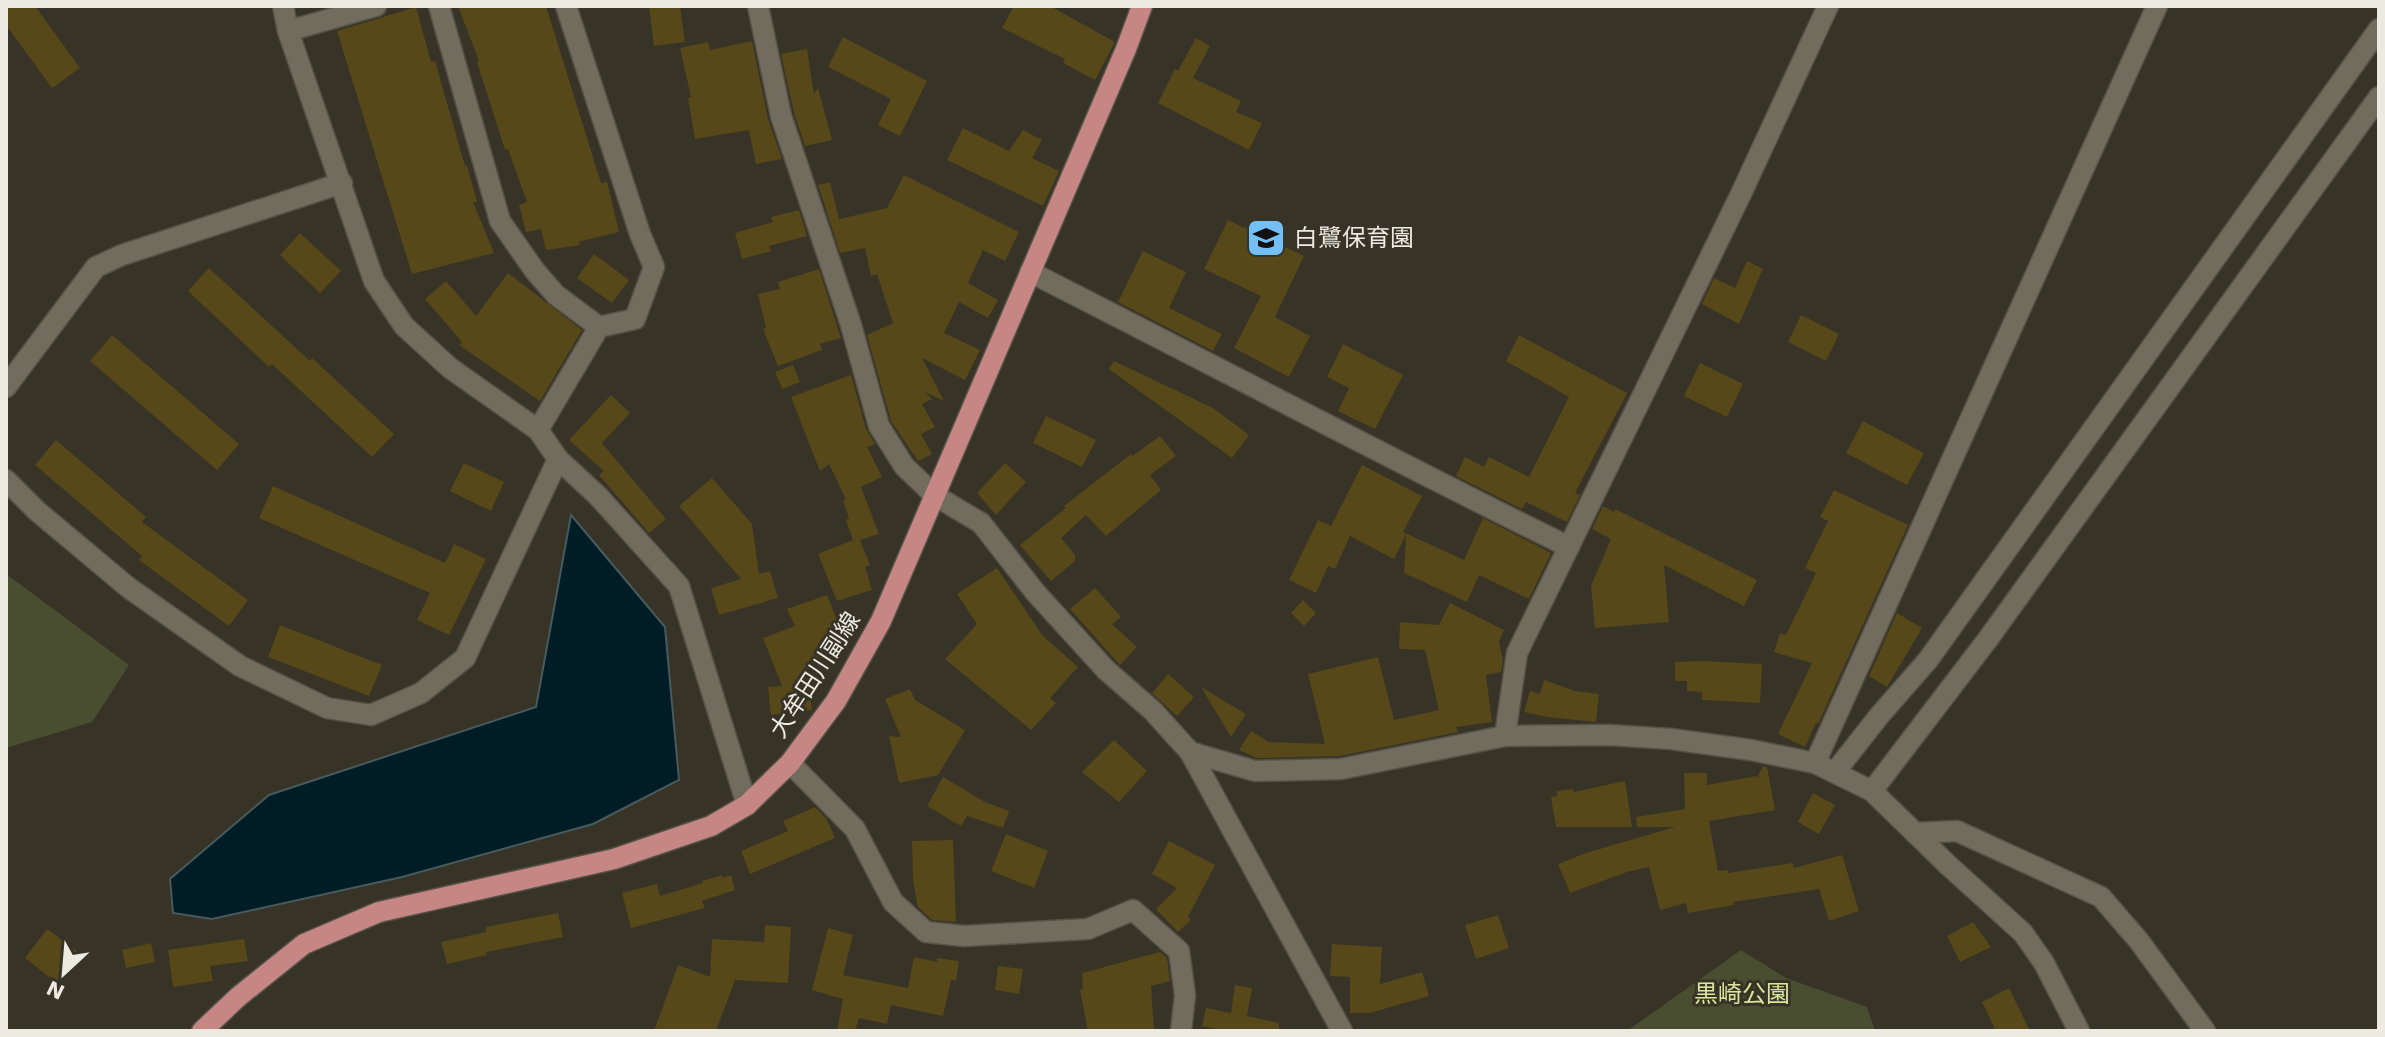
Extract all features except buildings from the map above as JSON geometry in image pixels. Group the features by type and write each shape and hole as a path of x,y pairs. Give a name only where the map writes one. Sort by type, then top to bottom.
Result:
{"main road":[{"name":"大牟田川副線","path":"202,1031 238,997 304,944 379,912 614,859 711,826 747,805 790,763 836,701 881,621 1142,6"}],"street":[{"path":"283,6 288,31 374,281 404,326 450,368 538,430 558,459 598,496 679,586 747,805"},
{"path":"288,31 376,6"},
{"path":"439,6 500,221 556,295 599,327"},
{"path":"538,430 599,327 635,319 654,267 640,234 566,6"},
{"path":"758,6 781,116 851,325 879,426 904,466 934,495 981,523 1035,592 1106,670 1153,711 1190,752 1342,1031"},
{"path":"1505,736 1517,653 1740,196 1828,6"},
{"path":"1815,763 2157,6"},
{"path":"1835,772 1928,660 2379,29"},
{"path":"1872,791 1988,639 2379,97"},
{"path":"6,387 96,267 122,255 342,183"},
{"path":"1030,272 1282,400 1425,477 1569,547"},
{"path":"6,480 37,511 129,588 240,666 327,708 371,715 421,693 465,658 558,459"},
{"path":"1190,752 1255,771 1341,769 1505,736 1609,735 1671,739 1815,763 1872,791 2023,933 2044,963 2079,1031"},
{"path":"790,763 855,829 893,902 926,932 964,936 1088,929 1133,910 1179,951 1185,995 1181,1031"},
{"path":"1915,833 1957,831 2101,897 2139,941 2205,1031"}],"green space":[{"path":"6,574 129,665 92,722 6,748"},
{"name":"黒崎公園","path":"1741,950 1786,978 1867,1007 1875,1031 1627,1031"}],"water":[{"path":"571,515 665,627 679,780 593,824 402,877 212,919 173,913 170,879 269,795 536,707"}],"place":[{"name":"白鷺保育園","path":"1266,238"}]}
